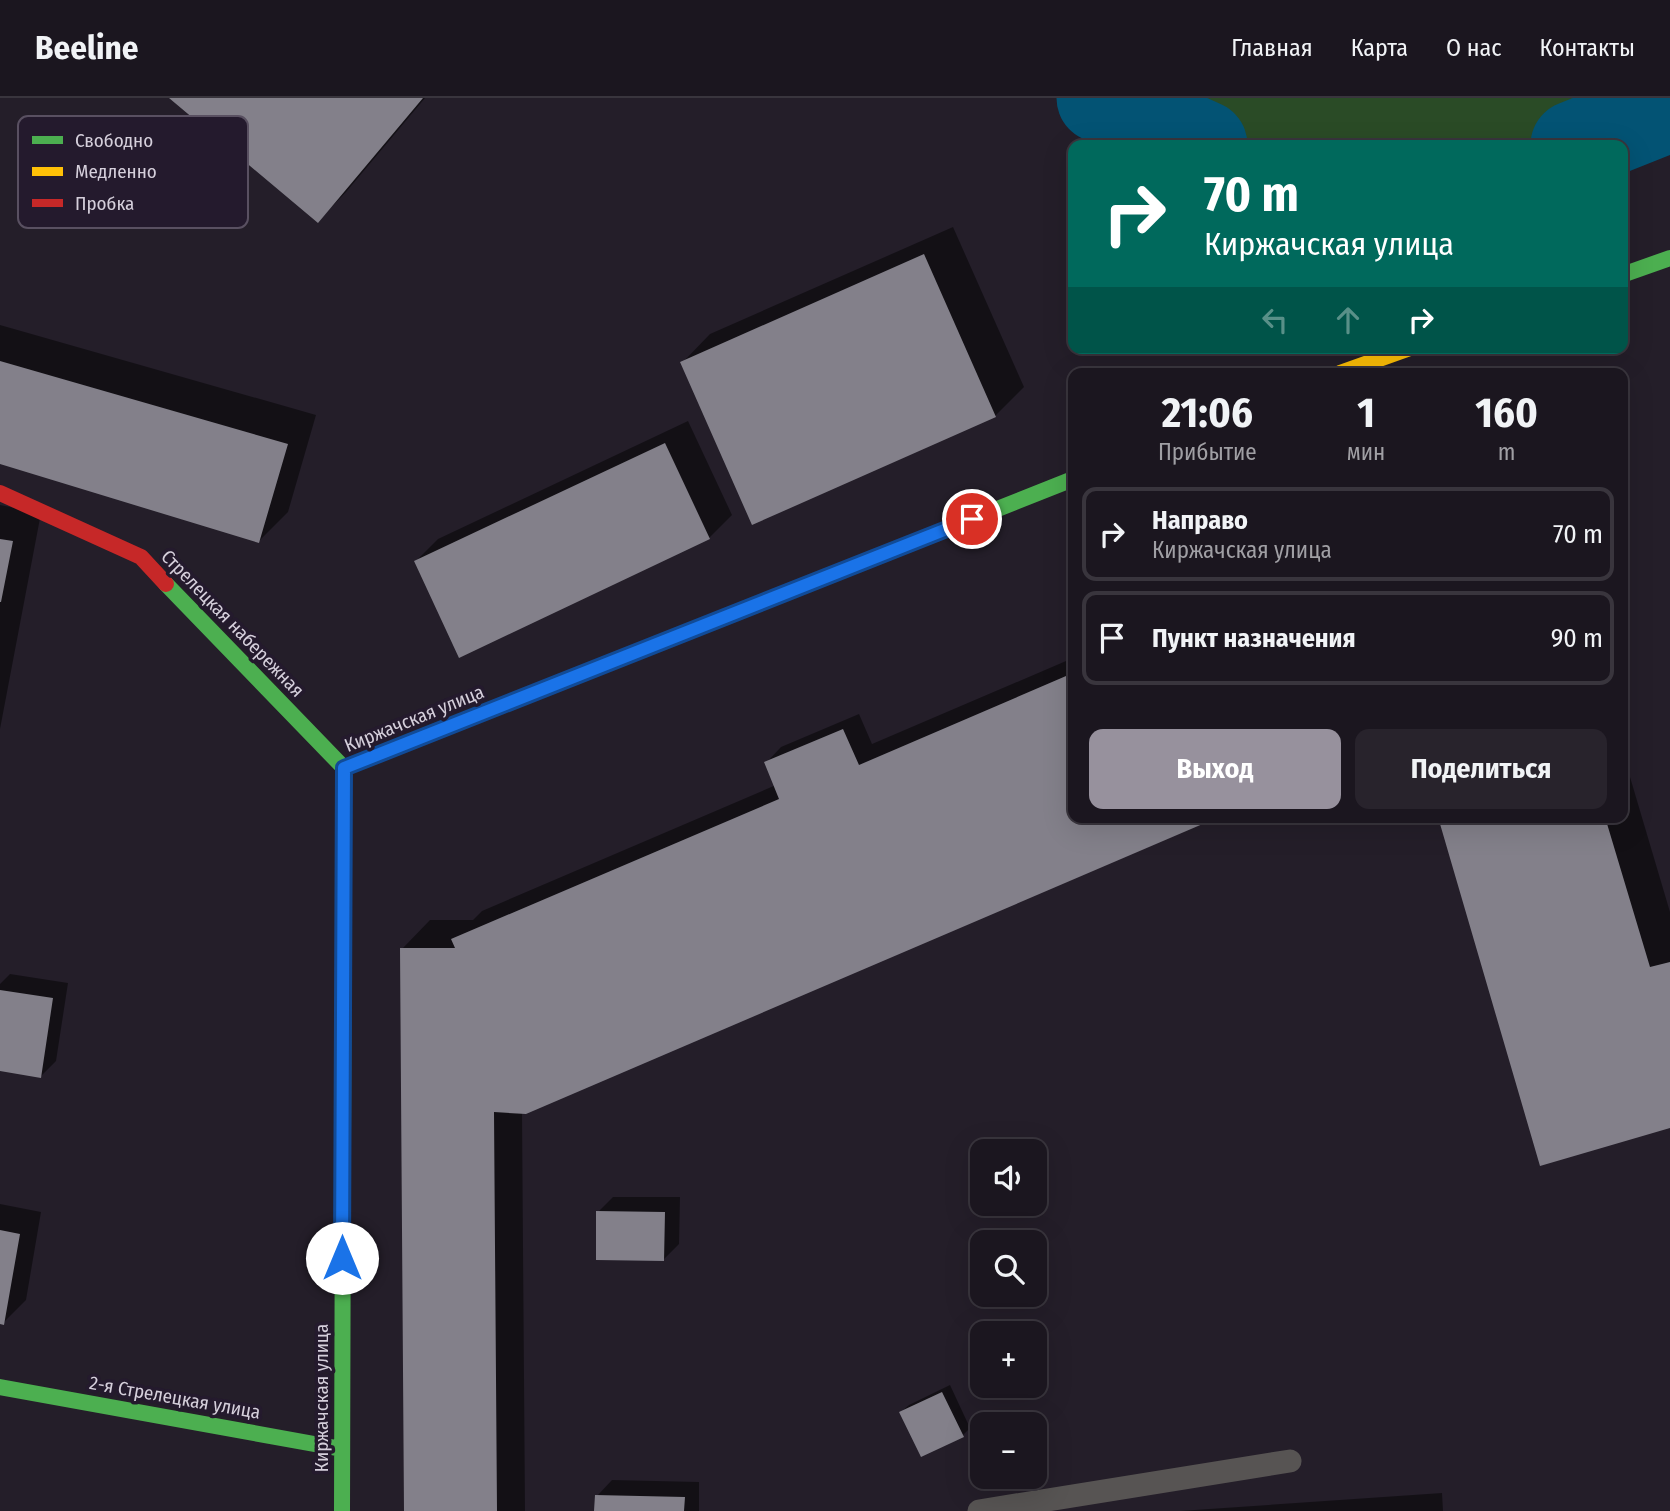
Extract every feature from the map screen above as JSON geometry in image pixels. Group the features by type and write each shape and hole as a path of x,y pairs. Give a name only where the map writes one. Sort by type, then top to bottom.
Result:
{"street":[{"path":"1628,273 1670,258"},
{"path":"1354,368 1393,354"},
{"name":"Киржачская улица","path":"342,1511 344,768 1068,481"},
{"name":"Стрелецкая набережная","path":"0,494 141,557 344,768"},
{"name":"2-я Стрелецкая улица","path":"0,1387 342,1449"}],"lane":[{"path":"979,1511 1290,1461"}],"green space":[{"path":"1158,98 1665,98 1601,135 1578,140 1249,140"}],"building":[{"path":"169,98 423,98 318,223 248,164 248,116 190,116"},
{"path":"924,254 996,417 752,525 680,362"},
{"path":"0,361 288,444 259,543 0,464"},
{"path":"665,443 710,539 459,658 414,561"},
{"path":"0,539 13,541 1,602 0,602"},
{"path":"1068,675 1068,823 1205,823 526,1114 494,1112 497,1511 404,1511 400,948 455,948 451,939 779,799 764,762 843,729 859,765"},
{"path":"1440,823 1607,823 1650,967 1670,962 1670,1128 1540,1166"},
{"path":"0,990 53,998 41,1078 0,1071"},
{"path":"596,1211 665,1212 664,1261 596,1260"},
{"path":"0,1230 20,1234 4,1325 0,1324"},
{"path":"942,1392 964,1437 921,1457 899,1412"},
{"path":"595,1495 685,1497 684,1511 594,1511"}],"waterway":[{"path":"1101,98 1192,140"},
{"path":"1588,140 1670,107"}],"traffic: fast":[{"path":"1628,273 1670,258"},
{"path":"344,768 1068,481"},
{"path":"166,584 344,768"},
{"path":"342,1511 344,768"},
{"path":"0,1387 342,1449"}],"traffic: slow":[{"path":"1354,368 1393,354"}],"traffic: jam":[{"path":"0,493 141,557 166,584"}],"route":[{"path":"342,1258 344,768 972,519"}]}
